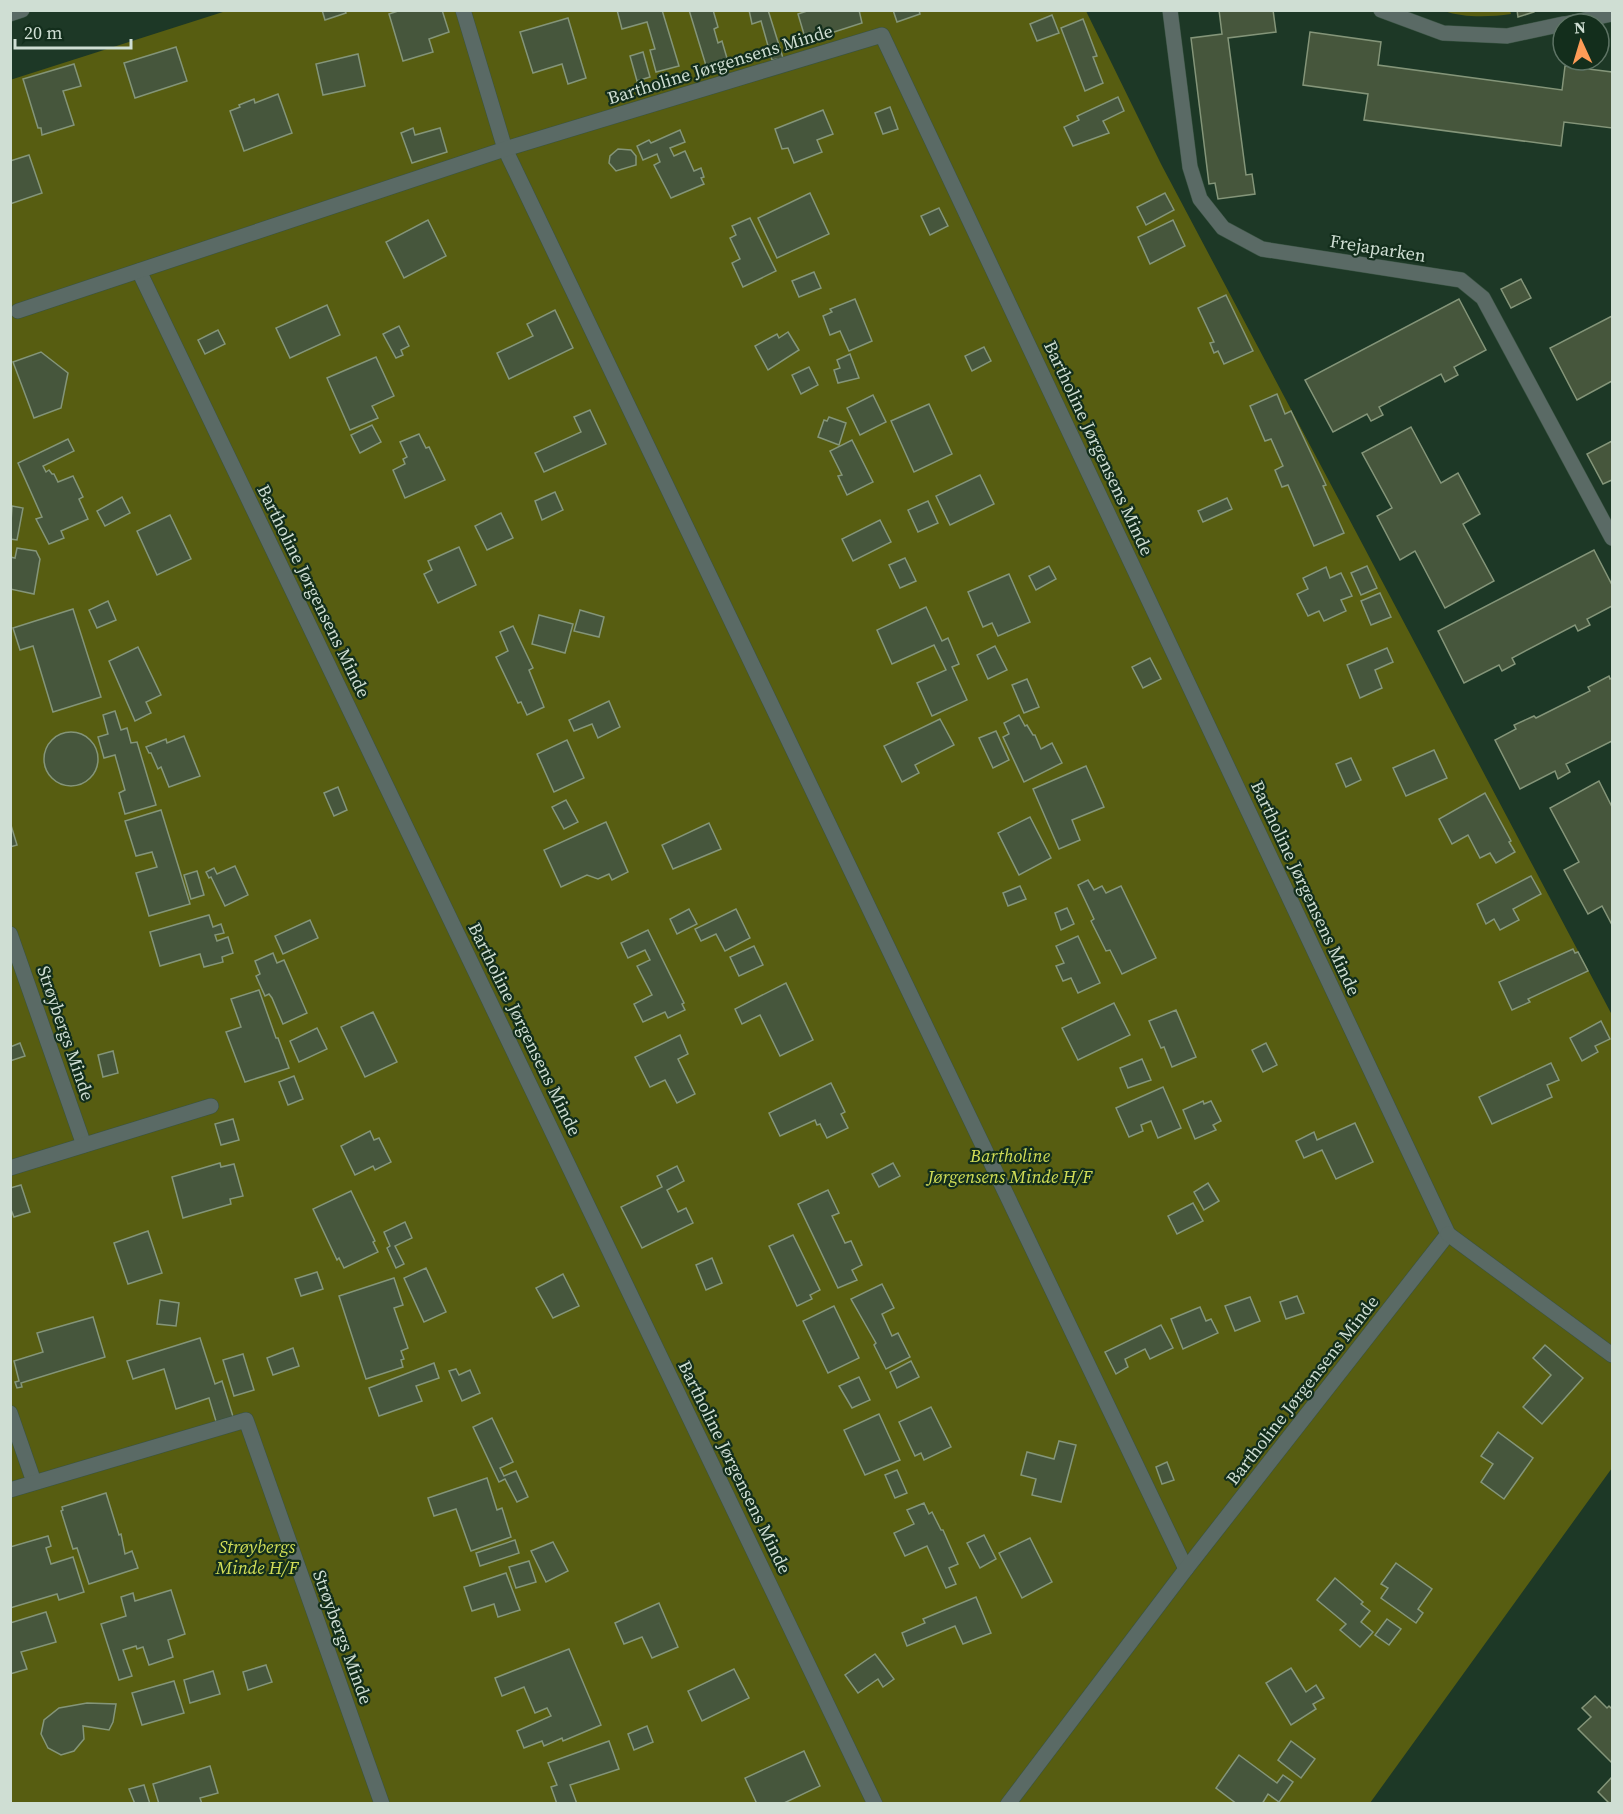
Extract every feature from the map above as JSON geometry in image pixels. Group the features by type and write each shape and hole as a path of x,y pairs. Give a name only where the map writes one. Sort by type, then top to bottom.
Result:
{"street":[{"path":"10,14 22,10"},
{"path":"463,10 505,149 1186,1569"},
{"name":"Frejaparken","path":"1170,10 1190,167 1200,199 1223,228 1262,249 1461,280 1483,298 1612,538"},
{"path":"1381,10 1443,33 1508,36 1551,27"},
{"name":"Bartholine Jørgensens Minde","path":"18,311 505,149 882,35 1448,1234 1612,1355"},
{"name":"Bartholine Jørgensens Minde","path":"139,271 875,1803"},
{"name":"Strøybergs Minde","path":"10,934 84,1145"},
{"path":"10,1168 211,1106"},
{"name":"Bartholine Jørgensens Minde","path":"1008,1803 1186,1569 1448,1234"},
{"path":"10,1413 34,1482"},
{"name":"Strøybergs Minde","path":"10,1490 246,1420 382,1803"}],"green space":[{"name":"Bartholine Jørgensens Minde H/F","path":"226,11 1086,11 1161,164 1612,1015 1612,1468 1370,1803 11,1803 10,80"},
{"path":"1444,11 1510,11 1511,14 1477,16"}],"building":[{"path":"322,10 345,10 346,13 325,20"},
{"path":"401,10 442,10 449,32 429,39 433,52 403,61 389,14"},
{"path":"617,10 662,10 679,66 656,72 650,50 655,49 647,22 622,29"},
{"path":"689,10 713,10 718,27 714,29 718,43 722,41 729,65 708,72"},
{"path":"749,10 768,10 783,58 772,60 761,21 752,24"},
{"path":"810,10 859,10 862,23 806,41 798,14"},
{"path":"893,10 919,10 920,14 897,22"},
{"path":"1219,10 1273,10 1276,32 1228,38 1246,175 1252,174 1255,194 1218,199 1215,183 1209,184 1191,38 1222,34"},
{"path":"1517,10 1534,10 1534,12 1518,17"},
{"path":"1052,15 1059,33 1037,41 1030,24"},
{"path":"568,18 586,78 568,84 562,64 533,73 520,32"},
{"path":"1083,19 1097,56 1093,57 1103,83 1085,91 1061,28"},
{"path":"1310,32 1381,42 1378,65 1562,90 1564,72 1612,72 1612,128 1564,122 1561,146 1364,120 1368,94 1303,85"},
{"path":"176,47 187,81 135,98 124,63"},
{"path":"643,52 650,77 637,81 630,56"},
{"path":"358,54 365,86 323,95 316,64"},
{"path":"74,64 81,86 63,91 74,125 42,135 23,79"},
{"path":"278,94 292,133 244,151 230,111 254,99 255,103"},
{"path":"1118,97 1124,111 1103,121 1109,133 1073,146 1064,127 1079,120 1077,116"},
{"path":"890,107 898,129 883,134 875,113"},
{"path":"823,110 833,134 817,140 822,152 794,163 788,148 782,149 775,129"},
{"path":"413,128 415,135 440,128 447,152 412,163 401,133"},
{"path":"680,130 685,142 670,148 674,156 685,151 694,171 701,168 704,177 701,178 704,184 671,198 654,165 660,162 657,154 643,160 637,146 649,140 651,143"},
{"path":"618,149 631,150 636,156 636,165 616,171 609,163 610,156"},
{"path":"29,155 42,193 10,204 10,161"},
{"path":"810,193 829,234 777,258 758,218"},
{"path":"1165,193 1174,210 1146,225 1137,207"},
{"path":"939,208 948,226 930,235 921,216"},
{"path":"750,218 776,271 743,287 732,263 740,259 730,238 736,235 732,226"},
{"path":"428,220 446,256 404,278 386,242"},
{"path":"1173,220 1185,246 1150,264 1138,237"},
{"path":"814,272 821,288 799,297 792,281"},
{"path":"1521,279 1531,298 1511,308 1501,289"},
{"path":"1226,295 1253,351 1224,364 1218,351 1214,353 1210,343 1214,342 1198,308"},
{"path":"855,299 872,341 849,351 840,331 830,335 823,316 832,312 830,309"},
{"path":"1459,299 1486,350 1454,367 1458,375 1445,382 1441,374 1379,407 1383,415 1371,421 1367,414 1333,432 1305,380"},
{"path":"327,305 340,335 290,358 276,328"},
{"path":"555,310 573,348 509,379 497,353 533,336 527,324"},
{"path":"1612,316 1612,381 1577,400 1550,348"},
{"path":"399,326 409,346 401,350 403,355 396,358 383,334"},
{"path":"218,330 225,344 205,354 198,340"},
{"path":"788,332 799,350 768,370 755,346 777,334 779,338"},
{"path":"984,347 991,361 972,371 965,356"},
{"path":"41,352 68,373 61,408 34,418 13,362"},
{"path":"850,354 859,378 838,383 834,370 840,368 837,360"},
{"path":"376,357 394,396 372,406 378,418 350,430 327,378"},
{"path":"809,367 818,385 801,394 792,375"},
{"path":"1277,394 1285,414 1291,411 1326,485 1323,486 1344,533 1314,546 1288,485 1282,487 1275,470 1283,466 1271,439 1265,441 1250,406"},
{"path":"873,395 886,422 860,435 847,408"},
{"path":"929,404 952,454 914,472 891,421"},
{"path":"590,410 606,444 544,472 535,453 581,432 574,417"},
{"path":"829,417 846,423 839,445 818,437 824,420 827,421"},
{"path":"372,425 381,442 360,453 351,435"},
{"path":"1411,427 1441,483 1458,473 1480,514 1463,524 1494,581 1445,608 1415,551 1400,560 1377,516 1392,508 1362,453"},
{"path":"419,434 426,448 429,447 445,480 405,498 393,470 405,464 403,459 407,457 400,442"},
{"path":"68,439 74,451 43,466 46,472 49,470 54,474 58,482 73,476 83,497 79,499 88,519 61,531 64,538 49,544 36,519 42,517 18,463"},
{"path":"852,440 873,482 847,495 838,476 842,475 830,451"},
{"path":"1612,441 1612,480 1603,484 1587,454"},
{"path":"980,475 994,504 950,525 936,496"},
{"path":"555,492 563,510 542,520 535,501"},
{"path":"122,497 130,513 105,526 97,511"},
{"path":"1227,498 1232,509 1203,522 1198,511"},
{"path":"928,501 938,523 918,532 908,510"},
{"path":"12,506 23,508 17,540 10,539"},
{"path":"501,513 513,538 487,550 475,526"},
{"path":"170,515 191,559 157,575 137,531"},
{"path":"880,520 891,542 853,561 842,539"},
{"path":"459,547 476,585 438,603 424,574 432,570 428,561"},
{"path":"17,548 36,551 40,559 34,594 10,589 10,557 15,558"},
{"path":"1594,550 1612,585 1612,606 1587,619 1590,625 1578,631 1575,625 1512,658 1515,664 1502,671 1499,665 1464,683 1438,631"},
{"path":"905,558 916,581 900,588 889,565"},
{"path":"1049,566 1056,579 1036,590 1029,576"},
{"path":"1367,566 1377,588 1361,595 1351,573"},
{"path":"1326,567 1330,578 1341,573 1352,596 1341,600 1346,611 1324,621 1319,611 1308,616 1297,594 1308,589 1303,578"},
{"path":"1009,574 1030,622 998,636 992,623 983,627 968,592"},
{"path":"1380,593 1391,617 1371,625 1361,601"},
{"path":"108,601 116,620 97,628 89,610"},
{"path":"926,607 942,641 948,638 959,664 952,667 967,700 932,716 917,683 946,670 934,645 892,664 877,630"},
{"path":"73,609 101,697 53,712 33,646 20,650 13,628"},
{"path":"580,610 604,617 599,637 574,631"},
{"path":"539,615 573,624 565,653 532,644"},
{"path":"513,626 533,668 529,670 544,707 527,715 521,702 518,703 496,657 508,651 500,632"},
{"path":"995,646 1007,670 988,679 977,655"},
{"path":"138,647 161,695 146,702 151,713 135,721 109,661"},
{"path":"1387,648 1393,662 1375,670 1382,688 1360,698 1347,665"},
{"path":"1150,658 1161,679 1143,688 1132,667"},
{"path":"1609,676 1610,679 1612,678 1612,741 1566,764 1570,772 1558,779 1555,771 1520,789 1495,740 1516,729 1514,725 1534,716 1536,718 1590,691 1588,687"},
{"path":"1027,679 1039,707 1024,713 1012,685"},
{"path":"609,701 620,727 598,738 592,724 574,731 569,720"},
{"path":"115,711 121,730 127,728 131,743 137,742 156,805 125,814 119,793 125,790 115,755 104,758 98,737 108,734 103,715"},
{"path":"1019,715 1025,726 1027,725 1035,735 1041,749 1052,743 1062,763 1024,782 1003,737 1009,734 1004,723"},
{"path":"940,719 954,745 915,765 919,773 902,782 884,746"},
{"path":"996,731 1009,760 993,768 979,738"},
{"path":"71,732 81,734 90,740 96,749 98,759 96,769 90,778 81,784 71,786 61,784 52,778 46,769 44,759 46,749 52,740 61,734"},
{"path":"184,736 200,776 169,787 161,767 158,769 146,747 166,739 167,743"},
{"path":"567,740 584,778 554,792 537,754"},
{"path":"1434,750 1447,778 1406,796 1393,768"},
{"path":"1351,758 1361,780 1346,787 1336,764"},
{"path":"1086,766 1104,807 1072,820 1080,840 1059,849 1033,789"},
{"path":"1599,781 1612,807 1612,925 1602,906 1588,914 1564,870 1579,862 1550,808"},
{"path":"338,787 347,810 334,816 324,793"},
{"path":"1485,793 1515,852 1496,863 1490,853 1480,858 1468,835 1452,844 1439,819"},
{"path":"566,800 578,822 564,829 552,807"},
{"path":"161,810 190,904 149,916 136,873 157,867 152,852 136,856 125,821"},
{"path":"1030,817 1051,858 1019,875 998,833"},
{"path":"10,822 17,845 10,847"},
{"path":"606,822 628,872 612,880 609,874 598,879 587,875 561,887 544,850"},
{"path":"709,823 721,849 673,869 662,845"},
{"path":"235,866 248,895 225,906 211,877 209,878 206,872 214,868 217,874"},
{"path":"197,871 204,895 191,899 184,875"},
{"path":"1531,876 1541,894 1513,909 1519,920 1500,930 1494,919 1486,924 1477,904"},
{"path":"1088,880 1094,890 1102,886 1106,893 1121,886 1156,958 1122,974 1110,950 1106,951 1091,921 1094,919 1078,885"},
{"path":"1020,886 1026,899 1008,906 1003,893"},
{"path":"1067,908 1074,924 1061,930 1055,913"},
{"path":"689,909 697,924 677,934 670,919"},
{"path":"736,909 750,938 725,951 716,934 701,941 695,929"},
{"path":"209,915 213,927 221,924 224,933 215,935 217,941 228,937 233,953 222,957 223,962 204,967 200,954 160,966 150,932"},
{"path":"310,920 318,938 283,954 275,936"},
{"path":"648,930 684,1003 682,1004 685,1010 668,1018 665,1012 643,1022 634,1004 652,995 637,966 650,960 645,950 628,958 621,943"},
{"path":"1078,936 1100,983 1078,993 1071,978 1063,981 1056,966 1064,963 1056,946"},
{"path":"754,946 763,965 739,976 730,957"},
{"path":"1573,949 1575,953 1578,952 1588,971 1528,999 1530,1002 1512,1010 1499,982"},
{"path":"273,953 277,963 284,960 307,1013 283,1024 272,998 269,994 265,996 256,976 260,974 255,961"},
{"path":"786,983 813,1040 780,1056 760,1015 742,1024 735,1009"},
{"path":"259,990 289,1068 245,1082 226,1032 241,1027 231,999"},
{"path":"1114,1003 1130,1035 1078,1060 1062,1028"},
{"path":"1176,1010 1196,1057 1172,1067 1149,1021"},
{"path":"373,1012 397,1062 365,1077 341,1027"},
{"path":"1601,1021 1610,1039 1595,1046 1598,1052 1582,1061 1570,1038"},
{"path":"317,1028 327,1049 299,1062 290,1041"},
{"path":"680,1035 688,1054 678,1059 695,1094 677,1103 665,1080 650,1087 635,1057"},
{"path":"20,1043 25,1056 10,1061 10,1047"},
{"path":"1266,1043 1277,1065 1263,1072 1252,1050"},
{"path":"113,1051 118,1073 103,1077 98,1055"},
{"path":"1142,1059 1151,1080 1128,1088 1120,1068"},
{"path":"1551,1063 1559,1080 1547,1085 1552,1097 1492,1124 1479,1097"},
{"path":"294,1076 303,1099 288,1105 279,1082"},
{"path":"831,1083 845,1112 841,1114 848,1128 827,1138 820,1124 817,1125 815,1120 780,1136 769,1113"},
{"path":"1163,1087 1181,1128 1158,1138 1151,1121 1141,1125 1143,1131 1129,1137 1116,1108"},
{"path":"1203,1101 1204,1104 1211,1101 1221,1121 1213,1125 1216,1130 1195,1139 1183,1110"},
{"path":"233,1119 239,1140 221,1145 215,1124"},
{"path":"1355,1123 1373,1162 1336,1179 1322,1150 1304,1158 1296,1141 1314,1132 1317,1140"},
{"path":"370,1131 374,1140 379,1138 391,1162 375,1170 373,1166 355,1175 341,1146"},
{"path":"220,1163 221,1167 234,1164 243,1196 230,1199 231,1204 183,1218 172,1177"},
{"path":"893,1163 900,1176 879,1187 872,1174"},
{"path":"677,1166 684,1181 667,1190 678,1212 686,1208 693,1223 642,1248 621,1207 662,1187 657,1176"},
{"path":"1208,1183 1219,1201 1204,1210 1194,1192"},
{"path":"21,1185 30,1212 14,1217 10,1207 10,1188"},
{"path":"828,1190 839,1213 832,1216 845,1243 851,1241 862,1265 852,1270 857,1280 838,1288 798,1204"},
{"path":"351,1191 378,1252 344,1268 339,1258 337,1260 313,1209"},
{"path":"1193,1203 1203,1221 1177,1234 1168,1216"},
{"path":"405,1222 412,1238 395,1246 404,1264 396,1268 387,1248 390,1246 384,1232"},
{"path":"148,1231 162,1273 128,1284 114,1243"},
{"path":"793,1235 820,1290 810,1295 812,1299 797,1306 769,1246"},
{"path":"712,1258 722,1283 706,1290 696,1265"},
{"path":"426,1268 446,1312 424,1322 404,1278"},
{"path":"317,1272 323,1289 301,1296 295,1279"},
{"path":"563,1274 579,1306 553,1318 536,1288"},
{"path":"394,1278 403,1305 394,1308 408,1348 401,1351 404,1359 401,1360 403,1367 366,1379 339,1296"},
{"path":"882,1284 894,1308 882,1314 892,1336 898,1333 910,1357 886,1369 874,1345 876,1343 851,1299"},
{"path":"1297,1296 1304,1313 1286,1319 1280,1302"},
{"path":"1250,1297 1260,1321 1235,1331 1225,1306"},
{"path":"160,1300 179,1303 176,1326 157,1324"},
{"path":"834,1306 859,1358 828,1373 803,1321"},
{"path":"1200,1307 1206,1321 1211,1319 1218,1333 1183,1349 1171,1319"},
{"path":"93,1317 105,1357 21,1383 22,1387 17,1388 15,1382 19,1381 14,1361 43,1352 37,1333"},
{"path":"1161,1325 1173,1348 1150,1359 1145,1349 1125,1359 1128,1367 1116,1374 1105,1352"},
{"path":"200,1338 215,1384 222,1381 235,1423 218,1428 209,1398 176,1409 164,1369 133,1379 127,1361"},
{"path":"1545,1345 1583,1378 1542,1424 1523,1407 1551,1375 1533,1358"},
{"path":"293,1348 299,1366 273,1375 267,1358"},
{"path":"243,1354 254,1390 234,1396 223,1360"},
{"path":"911,1361 919,1377 897,1388 890,1372"},
{"path":"434,1363 439,1378 416,1386 422,1401 379,1416 369,1388"},
{"path":"456,1369 459,1375 470,1370 480,1393 462,1401 449,1371"},
{"path":"859,1377 870,1400 852,1408 839,1386"},
{"path":"931,1407 951,1447 924,1460 921,1453 915,1456 899,1422"},
{"path":"879,1414 900,1460 865,1475 844,1430"},
{"path":"492,1418 513,1462 500,1468 504,1476 516,1471 528,1497 517,1502 505,1479 499,1482 473,1427"},
{"path":"1498,1432 1533,1458 1504,1499 1481,1482 1493,1464 1481,1456"},
{"path":"1059,1441 1076,1445 1061,1502 1032,1495 1036,1479 1021,1475 1027,1452 1054,1459"},
{"path":"1167,1462 1174,1480 1162,1484 1156,1467"},
{"path":"897,1470 907,1493 895,1498 885,1475"},
{"path":"487,1478 497,1510 502,1508 511,1537 471,1551 456,1509 434,1516 428,1498"},
{"path":"106,1493 119,1535 121,1534 125,1554 132,1551 138,1568 89,1584 77,1548 73,1549 61,1511 62,1507"},
{"path":"924,1503 929,1514 932,1512 943,1530 958,1564 949,1568 956,1584 946,1588 927,1546 905,1556 894,1533 914,1524 907,1510"},
{"path":"984,1535 996,1559 980,1568 967,1543"},
{"path":"48,1536 51,1546 46,1548 51,1564 73,1557 84,1592 59,1600 57,1594 10,1608 10,1547"},
{"path":"1030,1538 1052,1582 1022,1598 999,1553"},
{"path":"515,1540 519,1553 480,1566 476,1553"},
{"path":"553,1542 568,1571 546,1582 531,1551"},
{"path":"529,1561 536,1582 516,1588 509,1567"},
{"path":"1396,1563 1432,1589 1418,1609 1423,1613 1416,1623 1381,1598 1388,1588 1381,1584"},
{"path":"506,1573 520,1610 498,1617 494,1604 472,1611 464,1587"},
{"path":"1335,1578 1370,1611 1361,1622 1373,1632 1360,1647 1340,1630 1346,1624 1317,1600"},
{"path":"171,1590 185,1634 168,1640 173,1657 149,1665 143,1647 137,1649 136,1646 123,1650 132,1676 119,1680 101,1624 126,1616 121,1597 133,1593 135,1601"},
{"path":"976,1597 991,1633 963,1644 955,1626 907,1646 902,1633 925,1623 923,1619"},
{"path":"659,1603 678,1647 652,1658 642,1637 624,1644 615,1623"},
{"path":"46,1612 56,1642 21,1652 27,1669 10,1674 10,1623"},
{"path":"1387,1619 1401,1629 1389,1645 1375,1635"},
{"path":"569,1649 601,1725 563,1741 562,1738 544,1746 542,1741 524,1748 517,1731 551,1716 547,1708 535,1713 524,1687 502,1696 495,1678"},
{"path":"875,1654 894,1679 883,1687 878,1679 858,1693 845,1675"},
{"path":"266,1665 272,1682 248,1690 243,1672"},
{"path":"1291,1668 1306,1692 1316,1685 1324,1698 1313,1704 1316,1709 1291,1725 1266,1683"},
{"path":"734,1669 749,1698 702,1721 688,1691"},
{"path":"213,1671 220,1694 190,1703 184,1680"},
{"path":"174,1681 184,1713 142,1725 132,1693"},
{"path":"1595,1696 1607,1708 1609,1706 1612,1709 1612,1763 1578,1729 1591,1717 1582,1708"},
{"path":"87,1703 116,1704 109,1730 83,1726 84,1739 74,1751 61,1755 48,1748 41,1734 44,1720 59,1708"},
{"path":"647,1726 653,1742 634,1750 628,1734"},
{"path":"609,1741 619,1769 570,1785 577,1804 557,1804 551,1787 557,1785 548,1763"},
{"path":"1291,1741 1315,1759 1301,1778 1278,1760"},
{"path":"804,1751 820,1786 782,1804 757,1804 745,1778"},
{"path":"1239,1755 1277,1783 1283,1775 1293,1782 1279,1802 1268,1794 1262,1804 1237,1804 1216,1788"},
{"path":"210,1766 218,1793 200,1798 202,1804 159,1804 153,1784"},
{"path":"1612,1777 1612,1804 1610,1804 1598,1792"},
{"path":"144,1785 150,1804 135,1804 129,1789"}],"park label":[{"name":"Strøybergs Minde H/F","path":"257,1556"}]}
